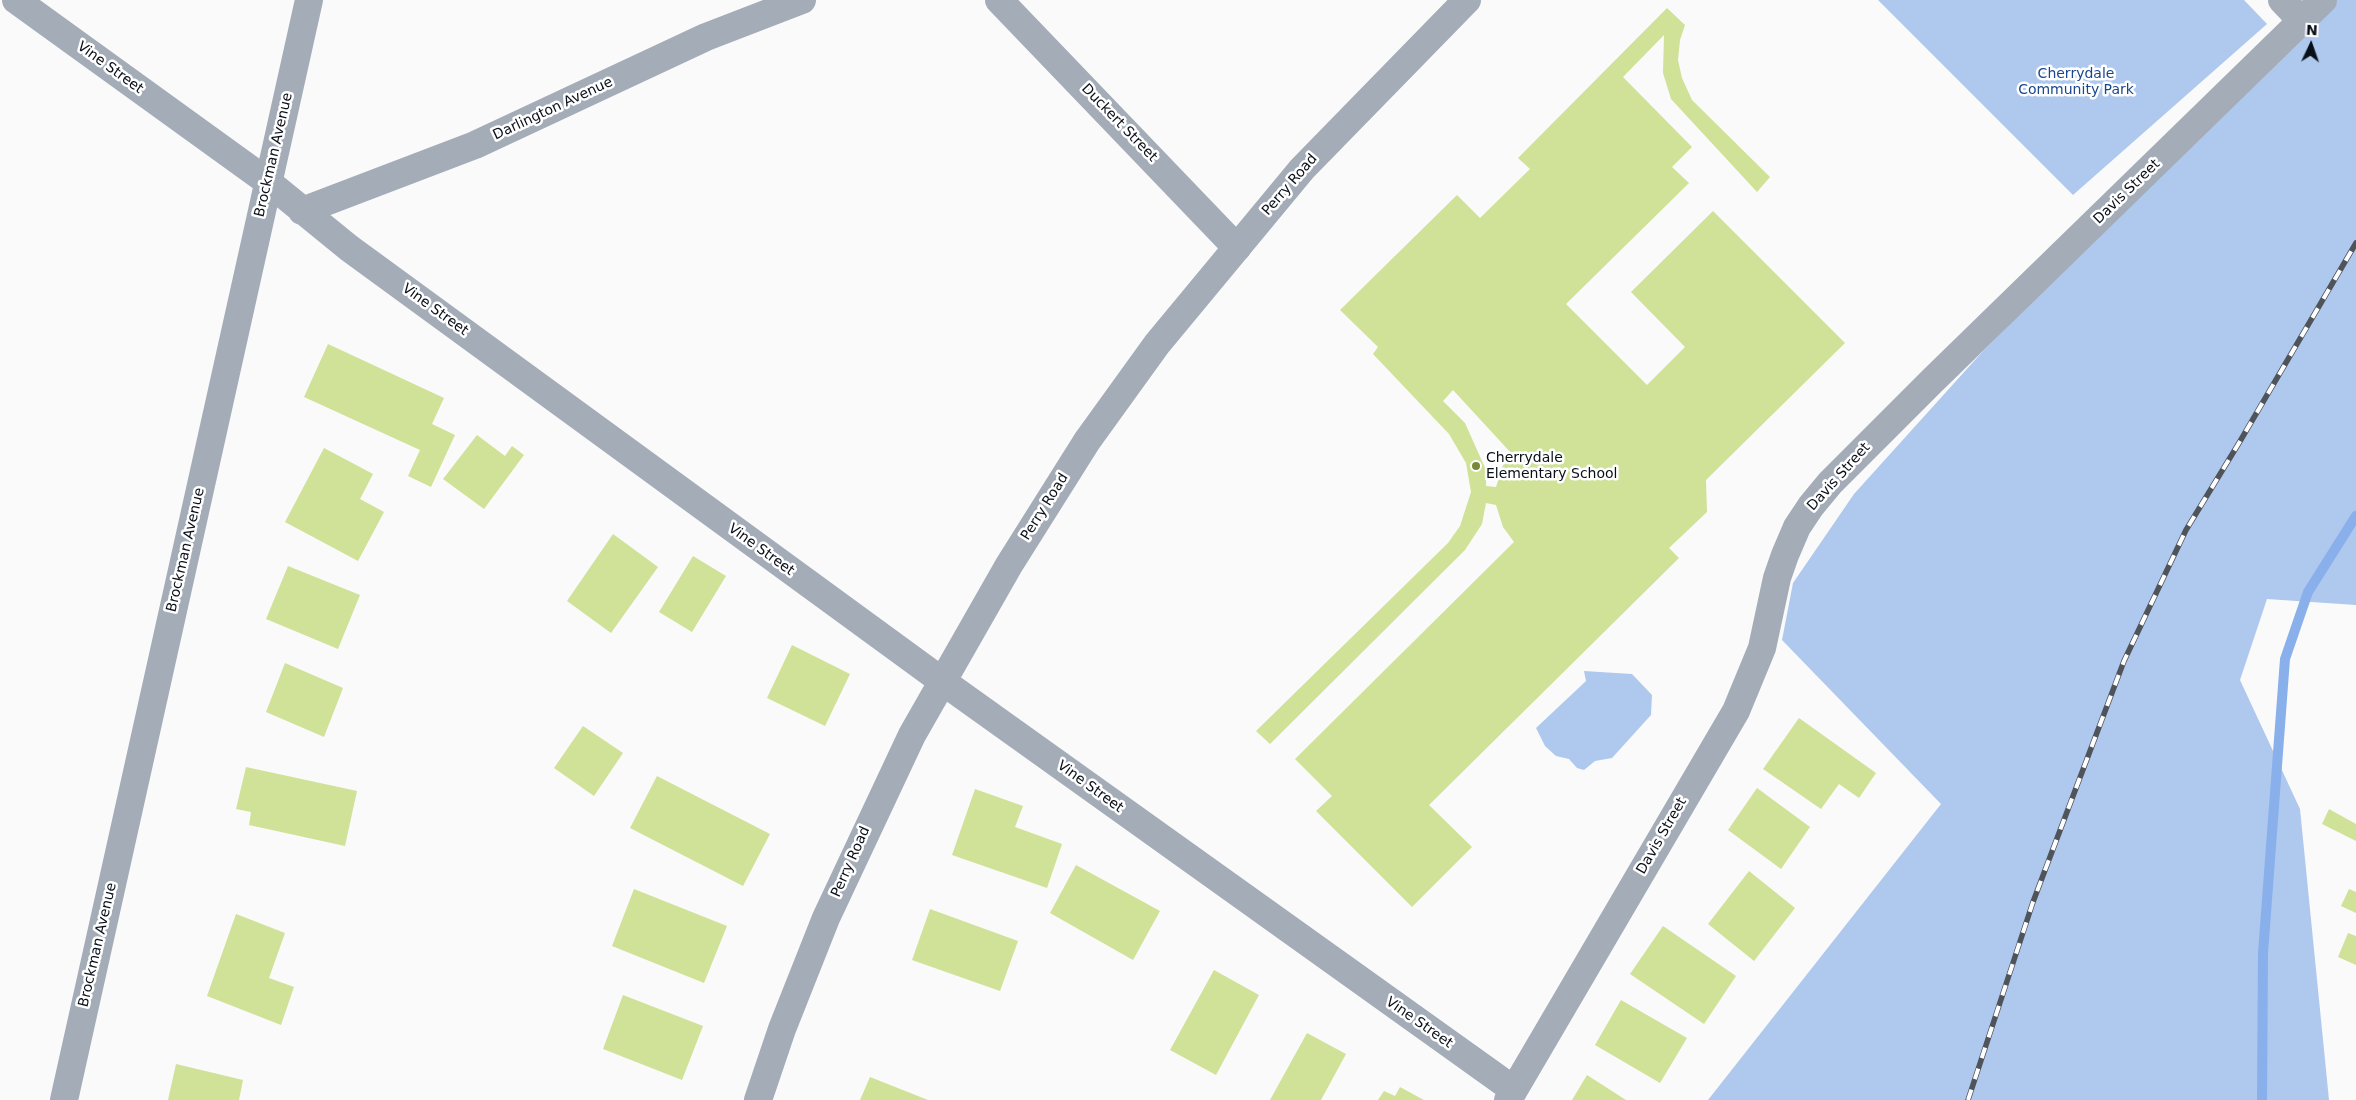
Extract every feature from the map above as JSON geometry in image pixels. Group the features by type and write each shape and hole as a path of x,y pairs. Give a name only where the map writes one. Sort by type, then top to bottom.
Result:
{"street":[{"name":"Vine Street","path":"16,0 268,182 349,248 1511,1095"},
{"name":"Brockman Avenue","path":"64,1100 309,0"},
{"name":"Darlington Avenue","path":"302,211 475,145 706,37 802,0"},
{"name":"Duckert Street","path":"999,0 1237,248"},
{"name":"Perry Road","path":"758,1100 782,1029 826,918 912,734 1009,564 1087,441 1156,344 1302,169 1467,0"},
{"path":"2282,0 2303,22"},
{"name":"Davis Street","path":"1511,1095 1736,710 1762,648 1785,555 1797,528 1811,506 1830,483 1951,362 2324,0"}],"green space":[{"name":"Cherrydale Community Park","path":"1878,0 2244,0 2267,24 2073,195"},
{"path":"2336,0 2356,0 2356,605 2267,599 2240,680 2300,809 2329,1100 1708,1100 1941,804 1782,640 1793,583 1854,494 1984,350"},
{"path":"1584,671 1632,674 1652,695 1651,715 1612,758 1595,761 1584,770 1577,768 1569,759 1556,756 1545,746 1536,728 1586,681"}],"building":[{"path":"1667,8 1685,25 1680,40 1678,60 1682,78 1692,100 1770,177 1757,192 1671,99 1663,73 1664,35 1623,77 1692,147 1672,167 1689,183 1566,304 1647,385 1685,347 1631,292 1713,211 1845,343 1706,480 1707,512 1669,548 1679,558 1429,805 1472,847 1412,907 1316,811 1332,796 1295,759 1514,542 1503,527 1496,505 1486,503 1482,524 1465,550 1270,744 1256,731 1448,543 1460,526 1471,492 1466,463 1449,434 1373,354 1378,347 1340,310 1457,195 1480,218 1530,169 1518,158","holes":["1453,390 1512,454 1503,465 1496,487 1486,486 1486,470 1465,423 1443,401"]},
{"path":"328,344 444,398 432,424 455,435 431,487 408,476 420,450 304,397"},
{"path":"477,435 505,456 512,446 524,455 484,509 443,479"},
{"path":"324,448 373,474 360,499 384,512 358,561 285,522"},
{"path":"613,534 658,567 611,633 567,601"},
{"path":"693,556 726,576 692,632 659,612"},
{"path":"288,566 360,595 338,649 266,619"},
{"path":"792,645 850,674 825,726 767,698"},
{"path":"285,663 343,688 324,737 266,712"},
{"path":"1799,718 1876,773 1859,798 1839,784 1821,809 1763,769"},
{"path":"583,726 623,753 594,796 554,768"},
{"path":"246,767 357,791 345,846 249,825 251,812 236,809"},
{"path":"657,776 770,834 743,886 630,828"},
{"path":"1757,788 1810,827 1781,869 1728,830"},
{"path":"975,789 1023,806 1015,827 1062,844 1047,888 952,855"},
{"path":"2329,809 2356,824 2356,841 2322,824"},
{"path":"1076,865 1160,911 1133,960 1050,913"},
{"path":"1749,871 1795,908 1754,961 1708,924"},
{"path":"634,889 727,926 704,983 612,946"},
{"path":"2349,889 2356,892 2356,913 2341,906"},
{"path":"930,909 1018,941 1000,991 912,960"},
{"path":"236,914 285,933 269,978 294,987 281,1025 207,996"},
{"path":"1663,926 1736,976 1704,1024 1630,974"},
{"path":"2348,933 2356,936 2356,965 2338,957"},
{"path":"1214,970 1259,995 1216,1075 1170,1050"},
{"path":"623,995 703,1026 682,1080 603,1049"},
{"path":"1621,1000 1687,1038 1660,1083 1595,1045"},
{"path":"1307,1033 1346,1054 1321,1100 1270,1100"},
{"path":"176,1064 243,1080 239,1100 168,1100"},
{"path":"1587,1075 1626,1100 1572,1100"},
{"path":"870,1077 928,1100 860,1100"},
{"path":"1400,1087 1424,1100 1378,1100 1384,1091 1395,1096"}],"waterway":[{"path":"2262,1100 2263,953 2285,659 2308,592 2356,516"}],"railway":[{"path":"1968,1100 2033,902 2124,661 2186,530 2356,243"}],"place":[{"name":"Cherrydale Elementary School","path":"1476,466"}]}
